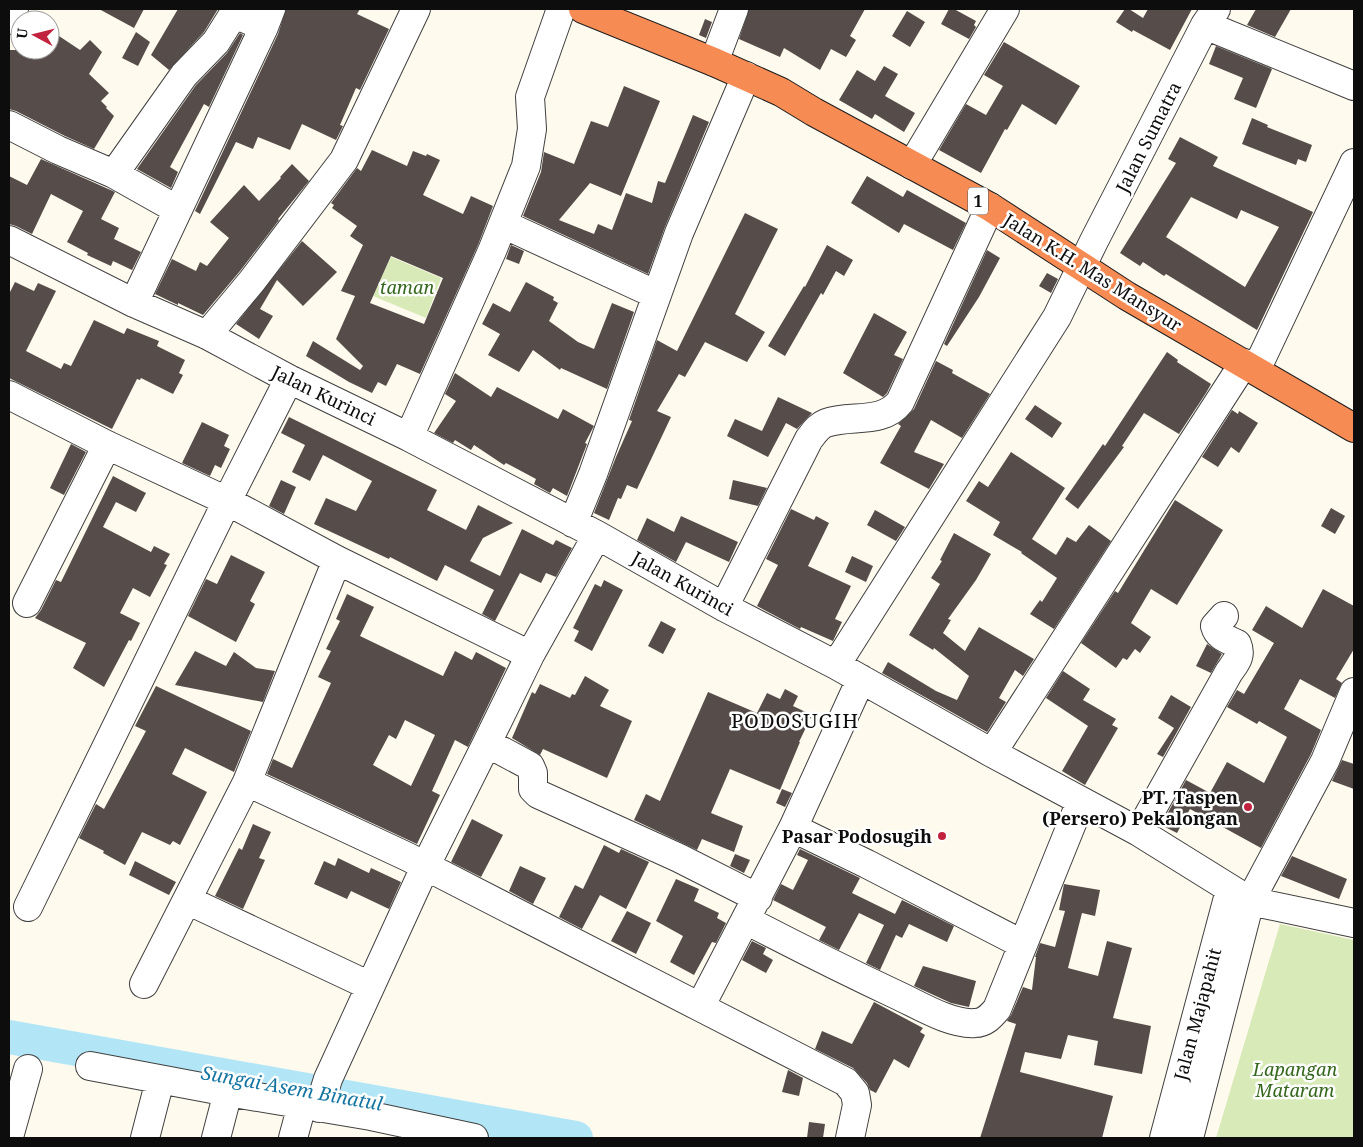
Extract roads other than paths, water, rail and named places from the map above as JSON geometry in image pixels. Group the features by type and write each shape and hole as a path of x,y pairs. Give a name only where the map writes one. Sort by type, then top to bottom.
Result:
{"highway":[{"name":"Jalan K.H. Mas Mansyur","path":"583,9 615,15 781,92 990,207 1127,296 1354,428"}],"street":[{"path":"9,20 14,9"},
{"path":"206,335 252,281 344,160 416,9"},
{"path":"409,437 503,224 526,166 532,129 530,97 561,9"},
{"path":"714,62 734,9"},
{"path":"912,165 1005,9"},
{"path":"114,174 184,75 216,42 233,15 267,18 134,303"},
{"path":"1211,17 1354,86"},
{"name":"Jalan Sumatra","path":"836,665 1057,317 1211,17"},
{"path":"293,1138 318,1097 425,867 530,656 585,529 593,474 680,233 746,76"},
{"path":"9,125 58,150 114,174 178,210"},
{"path":"992,753 1250,367 1354,163"},
{"path":"724,607 809,439 818,428 825,423 886,414 894,410 900,402 990,207"},
{"path":"503,224 657,295"},
{"name":"Jalan Kurinci","path":"9,240 134,303 206,335 289,379 409,437 585,529 724,607 836,665 992,753 1139,832 1240,896 1354,923"},
{"path":"28,907 227,501 289,379"},
{"path":"9,395 106,445 227,501 337,560 530,656"},
{"path":"27,603 106,445"},
{"path":"144,984 247,782 337,560"},
{"path":"1139,832 1229,672 1239,658 1240,650 1237,644 1222,637 1217,632 1215,626 1224,616"},
{"path":"700,1007 793,828 861,679"},
{"path":"1240,896 1325,761 1354,692"},
{"path":"486,743 530,766 533,773 533,789 538,794 679,858 752,909 862,978 944,1017 967,1023 977,1023 989,1019 997,1010 1081,801"},
{"path":"247,782 408,857 846,1082 855,1093 857,1105 850,1138"},
{"path":"793,828 1022,944"},
{"name":"Jalan Majapahit","path":"1164,1138 1240,896"},
{"name":"Jalan Majapahit","path":"1189,1138 1240,896"},
{"path":"187,900 370,986"},
{"path":"90,1066 228,1092 318,1097 368,1127 456,1136"},
{"path":"9,1136 28,1069"},
{"path":"145,1138 160,1080"},
{"path":"216,1138 228,1092"}],"waterway":[{"name":"Sungai Asem Binatul","path":"9,1037 576,1138"}],"place":[{"name":"PT. Taspen (Persero) Pekalongan","path":"1248,807"},
{"name":"Pasar Podosugih","path":"942,836"}],"district":[{"name":"PODOSUGIH","path":"795,720"}],"park label":[{"name":"taman","path":"407,287"},
{"name":"Lapangan Mataram","path":"1295,1079"}]}
